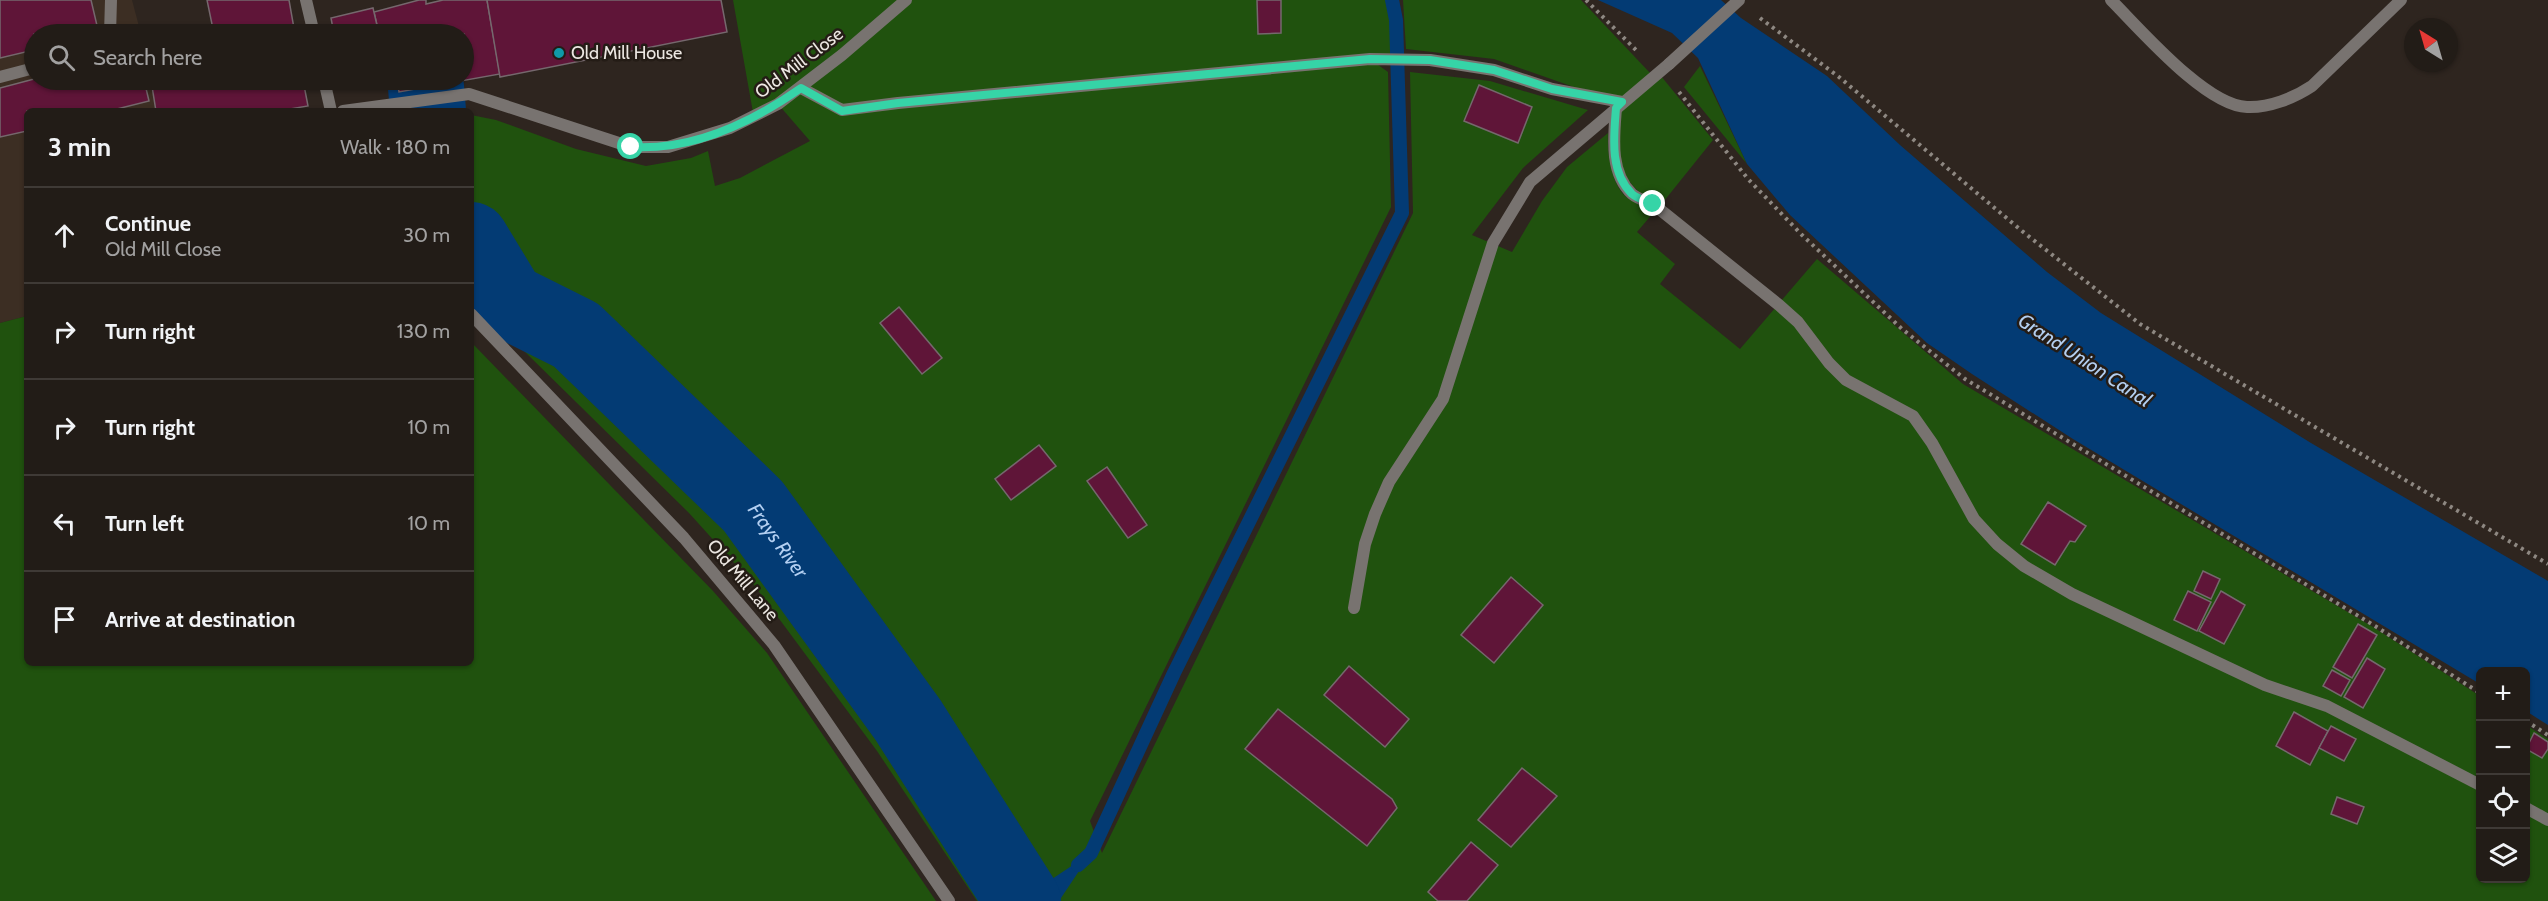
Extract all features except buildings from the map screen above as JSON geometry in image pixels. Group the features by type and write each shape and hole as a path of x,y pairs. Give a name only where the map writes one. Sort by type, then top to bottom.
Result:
{"street":[{"path":"110,24 111,0"},
{"path":"306,0 312,24"},
{"name":"Old Mill Close","path":"361,108 461,93 487,98 621,144 650,148 686,144 754,118 801,88 896,11 906,0"},
{"path":"1354,608 1365,544 1375,514 1389,482 1443,399 1493,243 1530,182 1669,64 1739,0"},
{"path":"2112,0 2191,79 2232,104 2247,108 2288,99 2312,86 2401,0"},
{"path":"801,88 842,111 910,102 1370,59 1430,60 1494,70 1552,89 1619,105"},
{"path":"0,76 24,70"},
{"path":"326,90 330,108"},
{"path":"1619,105 1613,144 1616,162 1631,193 1653,204 1779,305 1798,322 1829,363 1846,380 1913,416 1932,443 1974,519 1997,544 2024,566 2072,594 2265,685 2327,706 2476,782"},
{"name":"Old Mill Lane","path":"474,317 684,538 774,645 949,901"},
{"path":"2530,810 2548,820"}],"path":[{"path":"1586,0 1646,60 1656,74"},
{"path":"1754,12 1908,134 2022,231 2140,324 2548,564"},
{"path":"1678,90 1748,179 1802,236 1902,329 1965,379 2375,626 2476,690"},
{"path":"2530,724 2548,735"}],"shaded area":[{"path":"0,0 132,0 138,24 24,24 24,90 153,90 156,108 24,108 24,317 0,323"}],"green space":[{"path":"733,0 1257,0 1258,34 1281,33 1281,0 1390,0 1394,57 1370,59 1388,72 1391,207 1090,821 1102,853 1413,213 1410,72 1490,81 1588,110 1523,168 1472,235 1512,252 1542,201 1567,167 1608,133 1609,159 1618,186 1629,199 1654,212 1637,232 1675,264 1660,284 1740,349 1817,259 1963,384 2373,627 2476,693 2476,883 2530,883 2530,728 2548,739 2548,901 1041,901 941,755 756,499 583,329 514,290 474,224 474,116 496,120 576,149 646,166 691,158 708,151 715,186 740,178 810,141 778,104 754,118"},
{"path":"1403,0 1581,0 1651,74 1621,99 1611,100 1494,59 1406,49"},
{"path":"1700,66 1747,164 1684,87"},
{"path":"1661,76 1713,140 1660,206 1645,197 1627,177 1619,153 1619,139 1621,108"},
{"path":"474,277 500,309 569,348 741,522 889,722 1007,901 977,901 877,751 754,585 689,513 474,302"},
{"path":"24,317 24,666 474,666 474,345 713,591 767,653 936,901 0,901 0,323"}],"water":[{"name":"Grand Union Canal","path":"1598,0 1721,0 1741,18 1827,76 1900,145 2047,272 2101,313 2311,443 2548,581 2548,725 2530,714 2530,667 2476,667 2476,682 2073,439 1927,343 1790,215 1747,164 1698,58 1672,33"},
{"path":"1091,853 1059,901 1023,901 1022,899"}],"waterway":[{"path":"1078,865 1091,853 1174,673 1402,213 1396,20 1392,0"},
{"name":"Frays River","path":"426,90 428,108"},
{"name":"Frays River","path":"474,245 508,301 576,335 753,506 908,720 1023,901"}],"place":[{"name":"Old Mill House","path":"559,53"}],"route":[{"path":"631,147 650,148 686,144 730,129 754,118 801,88 842,111 898,103 1370,59 1430,60 1494,70 1552,89 1622,102 1616,108 1613,144 1616,162 1624,183 1631,193 1653,204"}]}
